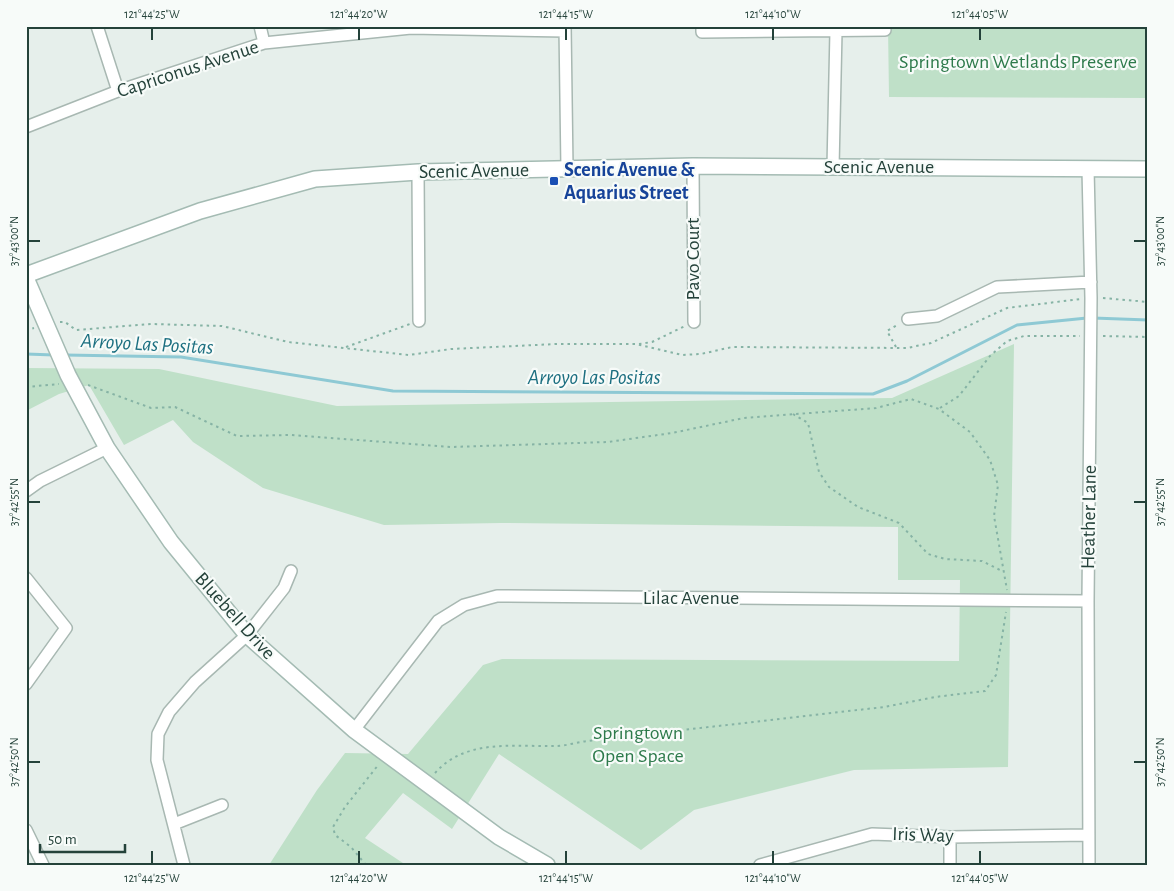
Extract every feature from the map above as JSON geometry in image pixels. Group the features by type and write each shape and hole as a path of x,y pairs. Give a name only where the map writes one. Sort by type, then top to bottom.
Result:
{"street":[{"path":"96,26 118,91"},
{"path":"260,26 264,43"},
{"name":"Capriconus Avenue","path":"26,127 118,91 264,43 411,27 565,29"},
{"path":"565,29 567,169"},
{"path":"702,29 885,30"},
{"path":"833,167 836,31"},
{"name":"Scenic Avenue","path":"26,276 200,211 315,179 418,172 693,166 1148,169"},
{"name":"Pavo Court","path":"693,166 694,322"},
{"name":"Heather Lane","path":"1088,169 1091,282 1088,601 1089,865"},
{"path":"418,172 419,321"},
{"name":"Bluebell Drive","path":"26,276 68,375 107,448 171,542 247,635 354,730 499,837 547,865"},
{"path":"908,319 937,316 997,287 1091,282"},
{"path":"26,491 107,448"},
{"path":"184,865 157,760 158,734 169,712 195,682 247,635 284,588 291,571"},
{"path":"26,578 66,628 26,684"},
{"name":"Lilac Avenue","path":"354,730 438,621 464,605 497,596 1088,601"},
{"path":"174,824 222,805"},
{"path":"26,830 42,865"},
{"name":"Iris Way","path":"760,865 872,834 950,837 1089,835"},
{"path":"950,837 950,865"}],"path":[{"path":"636,344 682,355 701,354 732,347 896,348 931,343 1007,308 1148,302"},
{"path":"896,348 887,331 908,319"},
{"path":"344,347 419,321"},
{"path":"46,323 65,322 76,330 151,324 222,326 288,342 409,355 495,346 636,344 652,342 694,322"},
{"path":"939,409 959,396 990,356 1007,340 1024,336 1090,332 1148,337"},
{"path":"26,387 53,384"},
{"path":"89,385 151,408 175,407 237,436 291,434 450,447 608,442 672,433 744,418 876,408 911,400 939,409 970,432 990,460 998,485 994,516 1002,571 1007,583"},
{"path":"791,413 808,422 819,472 829,488 858,507 899,522 928,554 945,559 982,561 1002,571"},
{"path":"427,784 441,766 456,756 481,748 513,744 558,746 587,741 884,707 962,692 972,694 985,691 996,675 1006,607"},
{"path":"366,865 351,847 335,835 333,828 345,807 386,754"}],"green space":[{"name":"Springtown Wetlands Preserve","path":"888,26 1148,26 1148,98 889,97"},
{"name":"Springtown Open Space","path":"1014,344 1008,767 854,770 694,810 641,850 499,754 452,829 403,793 365,838 406,865 269,865 317,790 345,753 408,754 483,665 502,659 959,661 960,580 898,580 898,527 501,523 384,525 263,488 193,442 173,420 124,445 89,385 59,394 26,411 26,368 159,369 337,406 892,398"}],"waterway":[{"name":"Arroyo Las Positas","path":"65,355 181,357 393,391 873,394 907,381 1017,325 1087,318"},
{"name":"Arroyo Las Positas","path":"1093,318 1148,320"},
{"name":"Arroyo Las Positas","path":"26,354 54,355"}],"place":[{"name":"Scenic Avenue & Aquarius Street","path":"554,181"}]}
